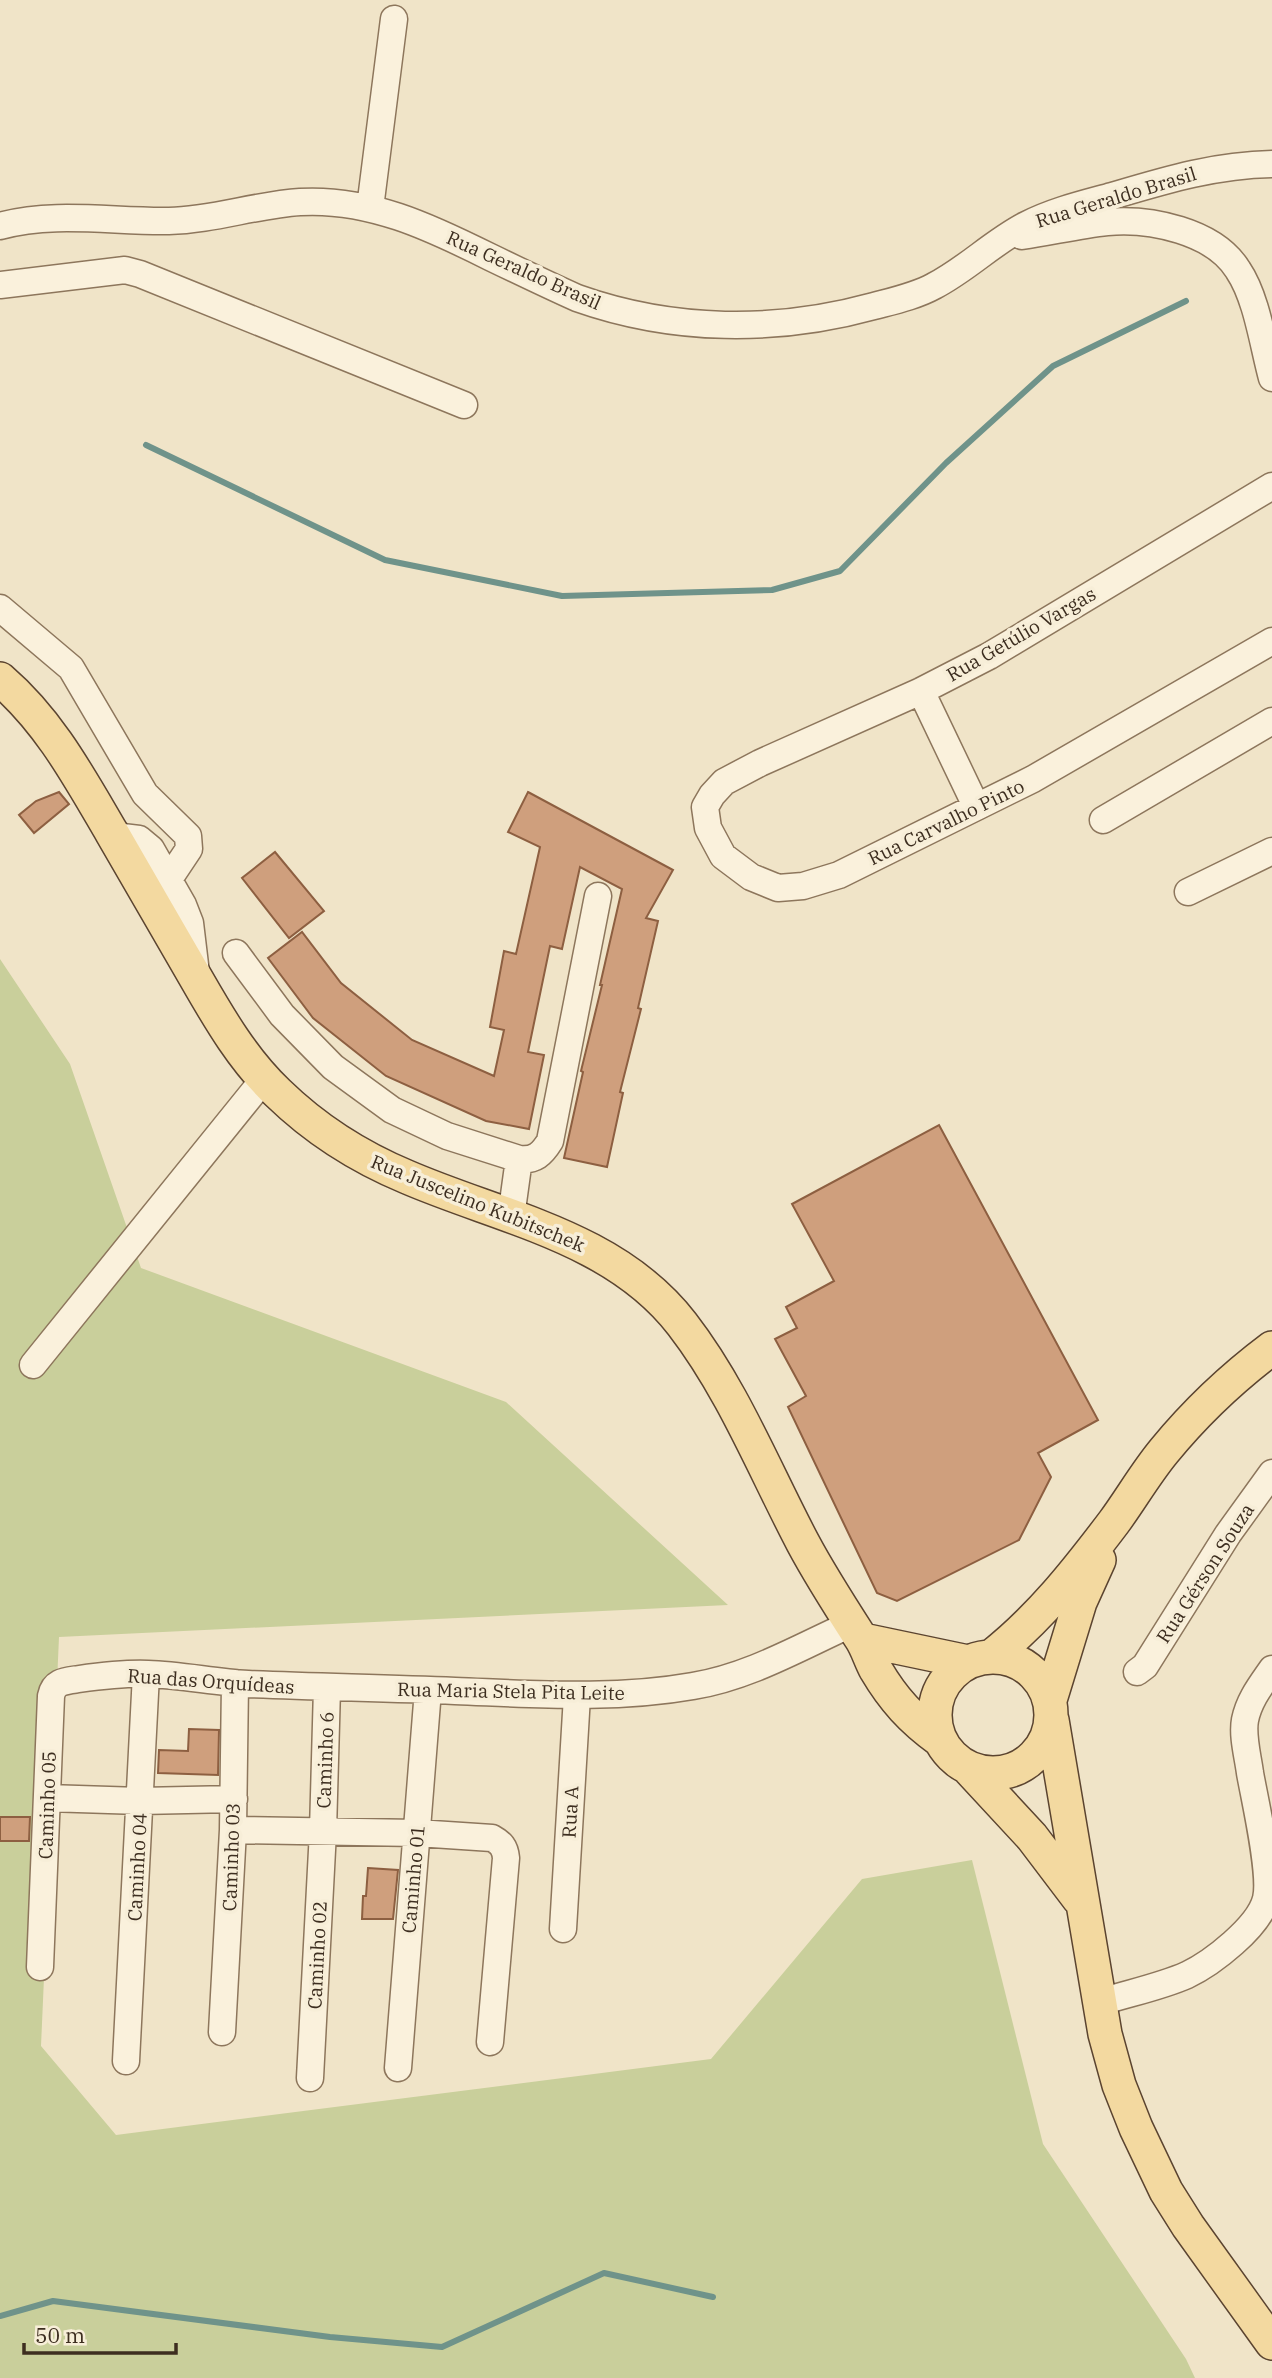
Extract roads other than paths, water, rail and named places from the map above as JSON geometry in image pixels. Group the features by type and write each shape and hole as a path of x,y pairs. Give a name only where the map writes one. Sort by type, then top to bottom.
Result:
{"main road":[{"name":"Rua Juscelino Kubitschek","path":"0,679 50,731 68,757 219,1018 264,1079 330,1136 373,1162 590,1248 619,1265 653,1292 682,1324 734,1405 804,1546 893,1697 920,1726 940,1740"},
{"path":"1084,1907 1032,1837 970,1770 947,1752 935,1723 936,1704 942,1687 953,1673 1020,1633 1047,1607 1116,1520 1140,1482 1196,1415 1236,1375 1272,1348"},
{"path":"970,1770 992,1774 1013,1770 1032,1759 1046,1741 1051,1710 1080,1602 1116,1520"},
{"path":"857,1632 980,1659 1011,1659 1028,1668 1042,1682 1051,1710 1105,2034 1119,2085 1166,2190 1188,2226 1272,2343"}],"street":[{"path":"370,208 394,19"},
{"name":"Rua Geraldo Brasil","path":"0,226 47,218 195,220 299,202 339,203 370,208 431,228 601,307 656,318 743,326 820,320 897,300 933,287 1000,240 1046,215 1185,175 1239,165 1272,164"},
{"path":"1000,240 1108,222 1148,224 1194,235 1228,256 1240,271 1250,296 1272,377"},
{"path":"0,285 118,271 140,274 464,405"},
{"name":"Rua Getúlio Vargas","path":"760,763 922,691 989,656 1272,486"},
{"path":"0,608 71,668 145,794 188,836 189,849 169,879"},
{"name":"Rua Carvalho Pinto","path":"760,763 723,782 712,794 705,807 708,828 723,856 751,877 778,888 803,886 839,875 1033,779 1272,641"},
{"path":"922,691 976,806"},
{"path":"1103,820 1272,721"},
{"path":"114,836 139,839 147,843 169,879 190,923 196,978"},
{"path":"1188,892 1272,851"},
{"path":"236,953 282,1015 333,1067 392,1110 447,1136 529,1160 537,1157 550,1141 598,897"},
{"path":"33,1365 264,1079"},
{"path":"511,1217 519,1159"},
{"name":"Rua Gérson Souza","path":"1137,1672 1145,1666 1215,1552 1272,1473"},
{"name":"Rua Maria Stela Pita Leite","path":"327,1688 577,1696 646,1692 695,1686 728,1678 857,1632"},
{"path":"1101,2002 1186,1975 1226,1948 1259,1914 1266,1899 1269,1863 1244,1723 1250,1700 1272,1669"},
{"name":"Rua das Orquídeas","path":"94,1676 146,1674 235,1683 327,1688"},
{"name":"Caminho 04","path":"126,2061 146,1674"},
{"name":"Caminho 05","path":"40,1967 52,1688 59,1682 94,1676"},
{"name":"Caminho 03","path":"222,2032 233,1830 235,1683"},
{"name":"Caminho 6","path":"323,1831 327,1688"},
{"name":"Caminho 01","path":"398,2068 428,1690"},
{"name":"Rua A","path":"563,1929 577,1696"},
{"path":"47,1798 141,1801 233,1799"},
{"path":"233,1830 417,1833 492,1838 500,1843 506,1850 490,2042"},
{"name":"Caminho 02","path":"310,2078 323,1831"}],"waterway":[{"path":"146,445 385,560 562,596 772,590 840,571 946,463 1053,366 1186,301"},
{"path":"0,2316 53,2301 330,2337 442,2347 604,2273 713,2297"}]}
